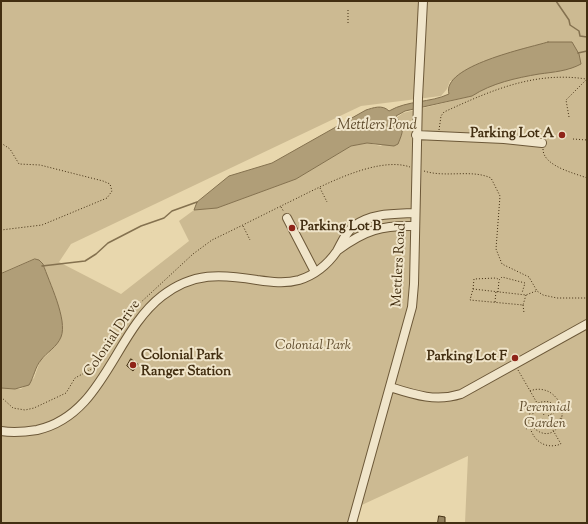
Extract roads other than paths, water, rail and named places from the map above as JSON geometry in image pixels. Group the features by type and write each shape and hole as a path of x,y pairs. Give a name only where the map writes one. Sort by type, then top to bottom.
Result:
{"street":[{"name":"Mettlers Road","path":"352,523 412,307 414,284 416,135 423,1"},
{"path":"416,135 504,139 542,143"},
{"name":"Colonial Drive","path":"1,431 22,432 43,428 69,416 83,403 97,386 150,307 166,293 183,283 215,275 272,282 290,282 315,272 326,264 337,250 347,232 360,222 388,214 415,213"},
{"path":"287,218 315,272"},
{"name":"Colonial Drive","path":"337,250 373,229 390,226 415,226"},
{"path":"390,387 424,397 454,396 469,390 587,324"}],"water":[{"name":"Mettlers Pond","path":"548,42 572,42 579,54 581,64 566,70 513,79 480,91 472,96 405,111 396,116 402,127 402,132 398,144 394,146 367,143 351,146 296,179 217,208 194,210 197,202 229,176 272,163 366,110 380,107 389,111 396,107 442,97 449,94 450,84 458,75 472,67 506,54"},
{"path":"35,259 39,260 43,264 57,301 62,321 61,337 57,344 43,357 39,363 29,385 15,389 1,388 1,274"}],"waterway":[{"path":"556,1 569,20 570,25 579,31 580,36 587,37"},
{"path":"578,53 587,51"},
{"path":"42,266 85,261 96,254 108,243 141,226 164,218 172,211 197,202"}],"place":[{"name":"Parking Lot A","path":"562,135"},
{"name":"Parking Lot B","path":"292,228"},
{"name":"Parking Lot F","path":"515,358"},
{"name":"Colonial Park Ranger Station","path":"133,365"}],"park label":[{"name":"Colonial Park","path":"313,347"},
{"name":"Perennial Garden","path":"545,418"}]}
